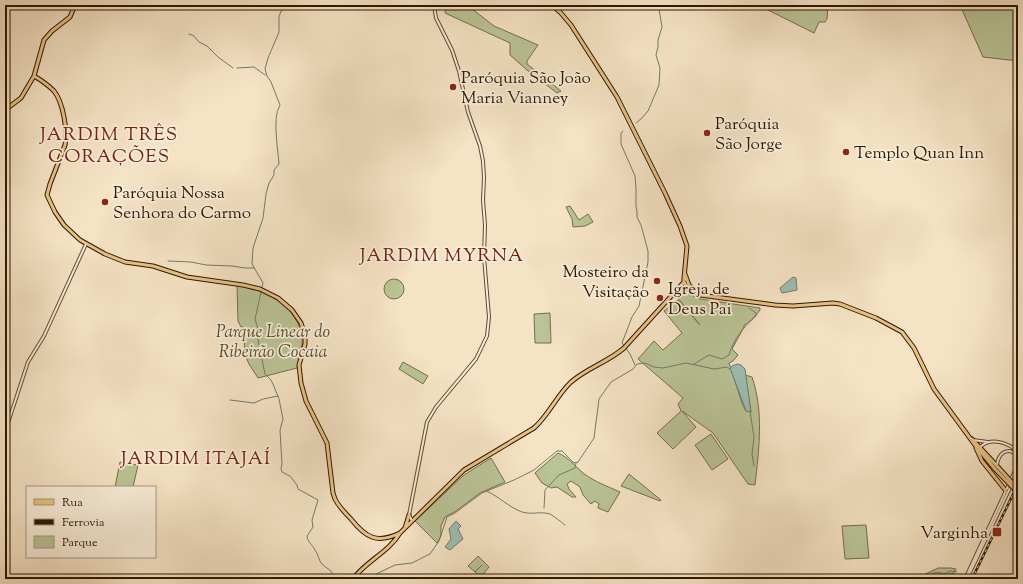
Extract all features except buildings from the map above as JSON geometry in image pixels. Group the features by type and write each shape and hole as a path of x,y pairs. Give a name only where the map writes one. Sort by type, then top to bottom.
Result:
{"main road":[{"path":"5,110 21,98 34,76 44,40 52,31 70,17 75,5"},
{"path":"552,5 571,25 617,97 677,218 686,240 688,252 685,272 687,286 700,295 775,305 793,306 833,303 840,304 895,327 908,339 934,389 978,449 1018,489"},
{"path":"34,76 55,93 64,116 67,133 63,152 47,195 64,226 86,244 125,262 153,266 187,277 261,289 278,298 292,310 305,335 305,344 299,365 301,383 306,401 327,443 333,493 338,504 358,529 364,534 382,539 400,533"},
{"path":"353,579 394,541 444,488 464,470 537,425 563,391 577,377 625,347 671,296 687,286"},
{"path":"671,296 687,286"},
{"path":"969,436 978,449 982,461 1006,491"},
{"path":"996,467 1018,493"},
{"path":"405,529 409,515"}],"street":[{"path":"413,521 409,515 427,422 436,407 476,359 487,336 489,317 484,257 485,225 483,200 483,161 480,146 468,112 459,71 452,50 436,18 434,5"},
{"path":"5,432 28,362 44,336 86,244"},
{"path":"973,440 989,442 996,441 1008,445 1015,449 1018,453"},
{"path":"978,449 989,442"},
{"path":"966,579 1016,468 1017,457 1008,451 1002,452 998,457 996,467"},
{"path":"966,579 1018,471"}],"green space":[{"path":"446,5 467,5 494,26 538,45 527,61 527,64 561,91 557,93 510,55 510,43 445,13"},
{"path":"764,5 828,5 827,19 825,22 819,22 814,33 766,9"},
{"path":"960,5 1018,5 1018,61 983,57"},
{"path":"570,206 579,220 588,214 593,222 585,226 573,227 572,219 566,207"},
{"path":"390,279 398,279 404,285 404,293 398,299 390,299 384,293 384,285"},
{"name":"Parque Linear do Ribeirão Cocaia","path":"237,285 248,287 269,295 287,308 294,316 299,326 302,338 297,368 258,378 245,355 243,327 241,327 238,321"},
{"path":"682,293 687,293 700,299 760,308 753,318 744,325 732,349 738,355 729,363 746,411 751,412 745,375 752,377 756,390 760,431 755,485 748,484 713,433 682,411 696,427 673,449 657,433 681,411 678,404 683,398 638,359 654,341 663,350 682,333 664,311 678,300 700,325 677,297"},
{"path":"550,313 551,343 535,343 534,314"},
{"path":"403,362 428,376 423,384 399,369"},
{"path":"711,434 728,459 712,470 695,445"},
{"path":"558,453 568,459 583,473 601,484 620,492 608,512 598,508 599,504 595,501 591,504 583,495 580,487 571,481 567,484 569,489 576,497 572,497 557,487 551,488 542,483 535,473"},
{"path":"491,458 505,482 480,493 456,511 445,517 441,526 441,536 437,543 415,521 464,475"},
{"path":"120,462 138,465 133,486 115,486"},
{"path":"629,474 661,500 660,501 621,486"},
{"path":"866,525 869,558 845,559 842,526"},
{"path":"478,556 489,567 481,577 468,566"},
{"path":"938,568 956,569 954,573 934,579 915,579"}],"water":[{"path":"793,277 796,278 797,290 782,293 780,288"},
{"path":"737,364 741,365 745,369 751,412 746,411 730,368"},
{"path":"456,521 461,526 458,529 463,539 450,550 445,547 451,539 449,529"}],"waterway":[{"path":"284,5 279,16 279,32 265,69 280,105 276,119 276,138 279,164 274,170 274,175 269,183 263,218 253,248 252,264 263,283 255,319 265,374 273,384 279,399 283,419 280,430 281,469 282,472 290,476 297,485 298,489 318,500 312,520 313,527 307,536 321,563 331,571 333,579"},
{"path":"636,123 648,111 659,85 660,68 656,55 662,27 659,9 662,5"},
{"path":"189,34 207,46 218,57 233,68"},
{"path":"237,68 254,67 265,75"},
{"path":"623,131 621,133 621,144 635,176 637,217 641,225 648,251 648,262 639,306 632,317 622,343 630,354 635,365"},
{"path":"168,261 254,268"},
{"path":"694,364 709,355 722,359 729,355 733,344 747,324 756,316 756,313 749,308"},
{"path":"366,579 395,565 412,563 430,554 439,541 447,517 455,513 482,493 534,470 557,451 562,451 574,463 578,462 594,438 599,399 611,382 633,369 637,364 645,363 654,367 663,368 686,363 714,369 727,367 730,369"},
{"path":"230,400 254,403 263,399 278,396"},
{"path":"750,411 754,437 752,454 754,466"},
{"path":"544,508 545,490 559,475 575,468 576,463"},
{"path":"486,491 517,510 526,513 550,514 565,525"},
{"path":"925,579 936,573 944,574 951,571 957,572"}],"railway":[{"path":"972,579 1018,484"}],"place":[{"name":"Paróquia São João Maria Vianney","path":"453,87"},
{"name":"Paróquia São Jorge","path":"707,133"},
{"name":"Templo Quan Inn","path":"846,152"},
{"name":"Paróquia Nossa Senhora do Carmo","path":"105,202"},
{"name":"Mosteiro da Visitação","path":"657,281"},
{"name":"Igreja de Deus Pai","path":"660,298"},
{"name":"Varginha","path":"997,532"}],"district":[{"name":"JARDIM TRÊS CORAÇÕES","path":"109,144"},
{"name":"JARDIM MYRNA","path":"442,254"},
{"name":"JARDIM ITAJAÍ","path":"196,457"}]}
